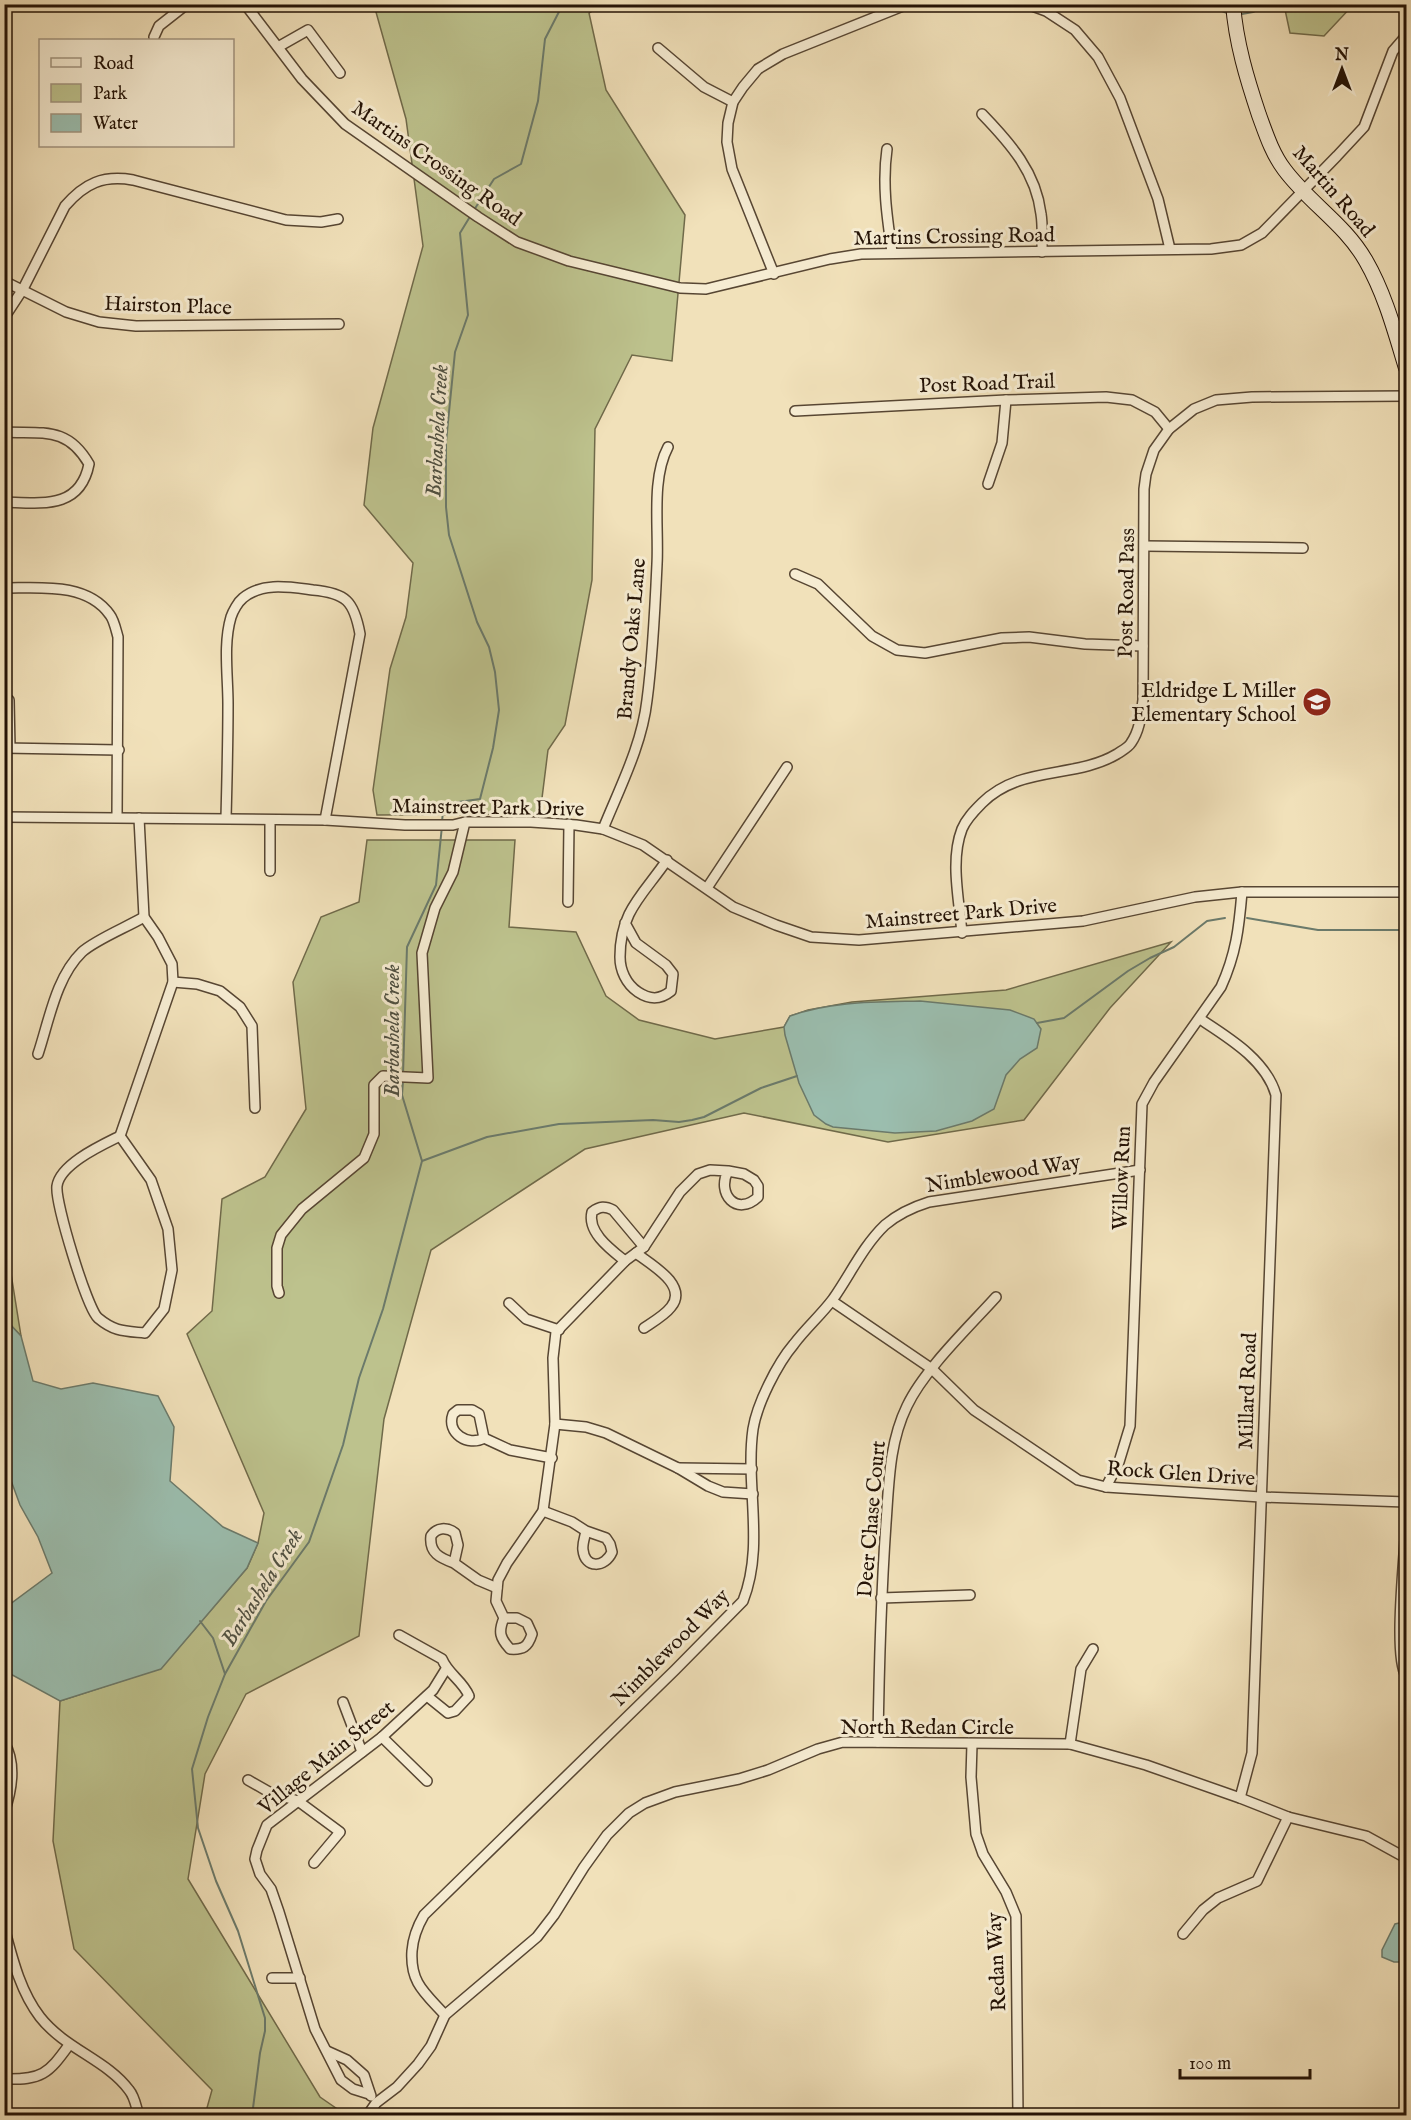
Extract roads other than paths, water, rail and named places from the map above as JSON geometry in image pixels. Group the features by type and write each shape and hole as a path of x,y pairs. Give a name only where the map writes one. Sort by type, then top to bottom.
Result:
{"street":[{"path":"154,37 159,26 187,4"},
{"name":"Martins Crossing Road","path":"245,4 302,79 345,124 478,218 517,242 569,261 680,288 706,289 830,259 861,254 1211,249 1241,245 1262,233 1364,127 1393,51 1407,36"},
{"path":"774,274 732,170 727,142 728,123 734,102 758,69 783,54 909,4"},
{"path":"1027,4 1046,11 1075,30 1098,57 1120,98 1158,199 1170,249"},
{"name":"Martin Road","path":"1233,4 1240,55 1274,154 1302,190 1343,229 1366,260 1407,368"},
{"path":"278,47 308,30 340,74"},
{"path":"658,48 704,87 734,102"},
{"path":"982,114 1017,152 1038,193 1042,215 1042,252"},
{"path":"887,149 884,204 892,252"},
{"path":"4,318 23,289 65,206 74,195 99,180 116,177 133,180 286,220 321,222 338,219"},
{"name":"Hairston Place","path":"4,281 66,312 99,322 136,326 339,324"},
{"name":"Post Road Pass","path":"962,933 957,853 963,828 972,813 988,797 1008,784 1090,765 1111,757 1130,745 1139,727 1143,700 1144,489 1154,450 1169,429 1194,409 1216,400 1407,396"},
{"name":"Post Road Trail","path":"795,411 1106,397 1132,400 1155,412 1169,429"},
{"path":"988,484 1002,443 1006,400"},
{"path":"4,432 64,436 76,445 89,464 87,476 75,493 64,500 44,503 4,502"},
{"name":"Brandy Oaks Lane","path":"603,829 644,725 648,699 657,563 661,460 668,447"},
{"path":"1145,546 1303,548"},
{"path":"795,574 818,584 872,636 897,650 925,653 1002,638 1029,637 1085,644 1143,646"},
{"path":"225,818 228,728 227,639 231,616 241,599 260,588 288,587 329,592 345,598 356,612 360,634 325,820"},
{"path":"4,588 57,588 82,593 97,601 111,616 118,636 117,817"},
{"path":"9,700 7,748 118,750"},
{"path":"707,888 787,767"},
{"name":"Mainstreet Park Drive","path":"4,817 225,818 435,825 465,822 568,824 603,829 643,845 733,907 811,937 859,940 1083,921 1195,897 1242,892 1407,892"},
{"path":"120,1136 151,1180 168,1229 172,1270 164,1309 145,1333 117,1331 95,1316 68,1244 57,1186 67,1167 120,1136 173,982 172,964 158,937 144,918 139,818"},
{"path":"270,820 270,871"},
{"path":"279,1293 277,1248 281,1235 302,1209 364,1158 374,1134 374,1085 383,1076 428,1078 422,953 435,908 453,872 465,822"},
{"path":"568,824 568,902"},
{"path":"625,923 636,943 666,965 673,974 671,991 664,997 654,999 646,996 636,991 628,982 620,967 620,938 625,923 636,900 667,860"},
{"name":"Willow Run","path":"1106,1487 1119,1462 1130,1426 1142,1104 1154,1082 1221,987 1229,971 1238,937 1242,892"},
{"path":"38,1054 57,994 70,966 84,950 144,918"},
{"path":"173,982 197,984 220,991 240,1007 252,1026 255,1108"},
{"name":"Millard Road","path":"1200,1019 1225,1036 1266,1071 1276,1095 1252,1753 1240,1797"},
{"name":"Nimblewood Way","path":"445,2015 422,1990 413,1974 413,1941 424,1915 743,1601 749,1586 753,1557 753,1429 762,1402 792,1345 832,1301 873,1239 884,1227 905,1211 916,1206 972,1194 1140,1170"},
{"path":"504,1618 496,1601 496,1588 504,1569 543,1511 555,1424 553,1345 556,1332 625,1261 644,1247 680,1192 693,1178 704,1171 728,1171"},
{"path":"625,1261 592,1228 590,1219 592,1212 606,1207 613,1210 644,1247"},
{"path":"636,1253 666,1276 676,1289 676,1299 671,1308 644,1328"},
{"name":"Deer Chase Court","path":"878,1742 881,1598 892,1453 898,1426 919,1385 996,1297"},
{"name":"Rock Glen Drive","path":"832,1301 932,1369 974,1410 1078,1480 1106,1487 1262,1497 1406,1502"},
{"path":"509,1303 526,1319 559,1330"},
{"path":"555,1424 606,1433 678,1468 708,1486 723,1492 753,1494"},
{"path":"484,1438 510,1450 552,1458"},
{"path":"1407,1450 1400,1632 1401,1655 1404,1673 1407,1676"},
{"path":"678,1468 752,1469"},
{"path":"543,1511 572,1522 586,1531"},
{"path":"454,1563 478,1580 496,1588"},
{"path":"881,1598 970,1595"},
{"path":"399,1635 442,1659 446,1669 466,1689 469,1696 455,1711 448,1713 427,1696"},
{"path":"1070,1744 1081,1669 1093,1649"},
{"name":"Village Main Street","path":"369,2094 353,2089 341,2080 315,2029 271,1889 260,1874 255,1859 256,1850 267,1825 382,1737 427,1696 446,1669"},
{"path":"343,1701 362,1752"},
{"path":"382,1737 428,1781"},
{"path":"4,1742 9,1749 12,1780 11,1792 4,1813"},
{"name":"North Redan Circle","path":"367,2115 376,2103 397,2087 418,2064 431,2046 445,2015 537,1937 607,1835 629,1813 645,1803 675,1792 739,1779 843,1742 1070,1744 1146,1765 1240,1797 1288,1817 1366,1836 1407,1858"},
{"name":"Redan Way","path":"972,1744 970,1777 976,1834 983,1854 1006,1892 1016,1916 1018,2115"},
{"path":"248,1780 270,1792 298,1801 340,1832 314,1863"},
{"path":"1183,1934 1203,1910 1218,1898 1257,1881 1288,1817"},
{"path":"4,1927 19,1977 39,2016 69,2045 121,2080 131,2091 139,2115"},
{"path":"272,1978 300,1978"},
{"path":"4,2079 36,2077 51,2068 69,2045"},
{"name":"Village Main Street","path":"327,2051 347,2060 364,2075 369,2094 376,2103"}],"water":[{"path":"920,1001 1010,1010 1034,1019 1041,1029 1037,1048 1020,1059 1006,1075 994,1109 972,1121 936,1131 895,1133 833,1127 814,1115 799,1083 785,1035 784,1027 790,1016 821,1007 838,1005"},
{"path":"5,1319 21,1336 33,1381 61,1389 93,1383 158,1396 174,1427 170,1481 223,1527 258,1543 247,1568 161,1669 60,1701 5,1671 5,1608 52,1573 38,1537 20,1505 5,1464"},
{"path":"1395,1924 1406,1925 1406,1962 1394,1962 1382,1957 1382,1950"}],"waterway":[{"name":"Barbashela Creek","path":"474,210 494,179 521,164 538,101 545,39 563,4"},
{"path":"1205,4 1227,13"},
{"path":"1242,14 1271,4"},
{"name":"Barbashela Creek","path":"442,821 444,804 480,799 493,748 499,710 495,672 489,647 477,622 449,535 446,507 446,442 455,352 468,315 460,233 471,215"},
{"name":"Barbashela Creek","path":"403,1075 407,947 436,885 442,826"},
{"path":"1037,1023 1064,1018 1128,971 1174,947 1207,921 1225,918"},
{"path":"1247,918 1318,930 1406,930"},
{"path":"422,1161 487,1137 559,1124 692,1120 704,1117 761,1088 797,1076"},
{"name":"Barbashela Creek","path":"252,2116 265,2018 238,1931 216,1881 198,1828 192,1769 208,1717 225,1674 266,1601 309,1542 343,1445 359,1378 383,1309 422,1161 402,1095 403,1081"},
{"path":"200,1621 213,1638 225,1674"}],"place":[{"name":"Eldridge L Miller Elementary School","path":"1317,702"}]}
